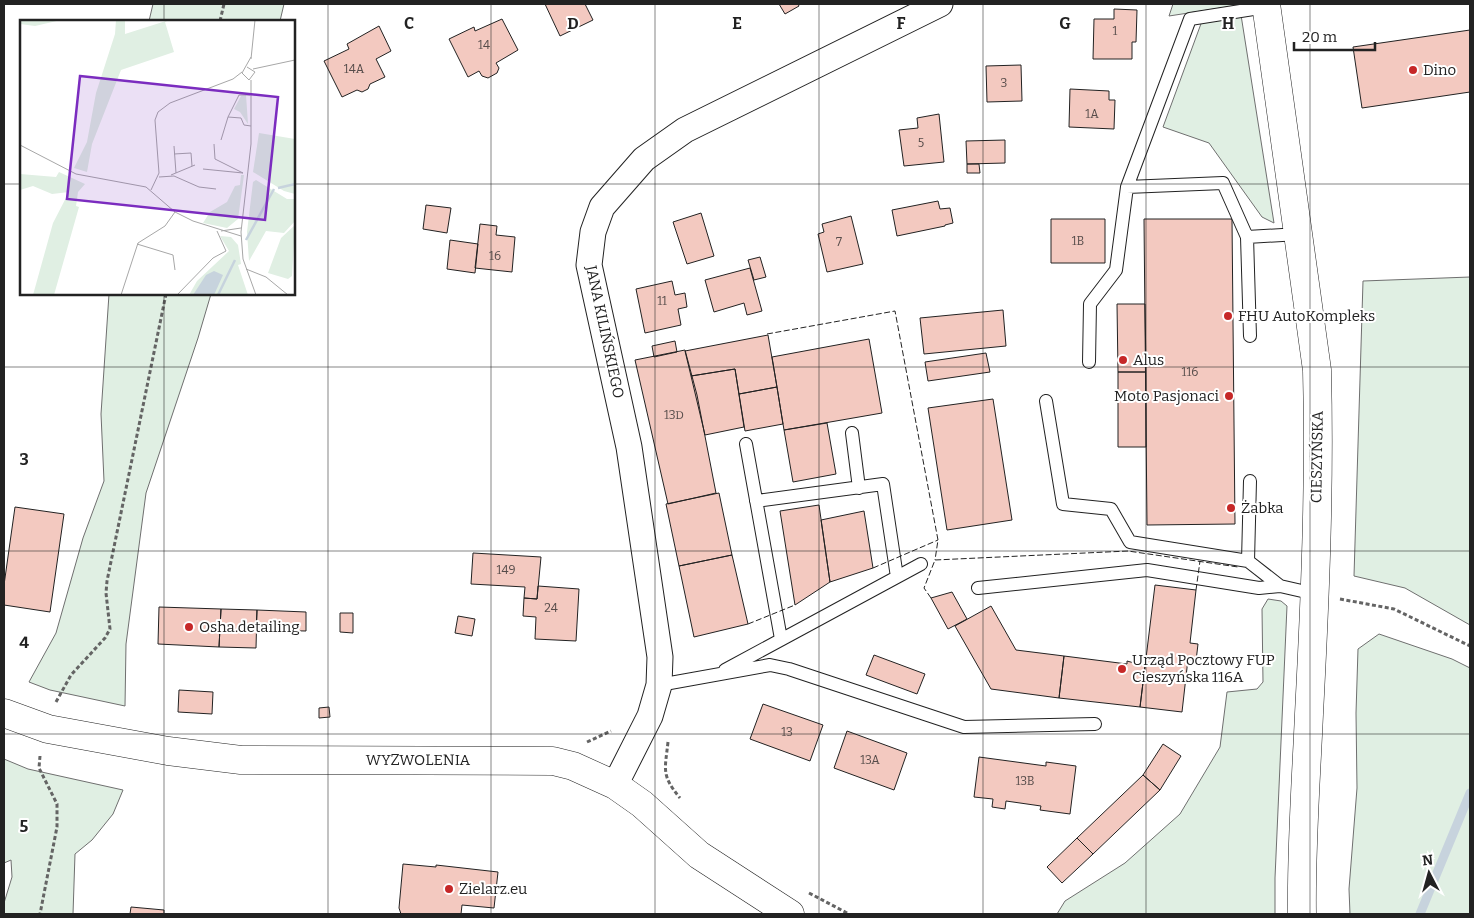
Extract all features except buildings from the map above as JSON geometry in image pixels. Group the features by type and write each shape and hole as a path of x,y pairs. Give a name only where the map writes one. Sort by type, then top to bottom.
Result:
{"main road":[{"name":"CIESZYŃSKA","path":"1266,5 1317,370 1315,594 1302,914"},
{"name":"WYZWOLENIA","path":"4,713 48,729 212,758 241,760 553,761 573,766 615,784 642,804 699,855 790,914"}],"street":[{"name":"JANA KILIŃSKIEGO","path":"615,784 650,716 659,685 660,657 629,447 589,265 593,232 602,207 644,159 685,130 940,4"}],"lane":[{"path":"1090,362 1090,304 1116,270 1127,187 1190,19 1266,5"},
{"path":"1127,187 1223,183 1247,237 1250,336"},
{"path":"1247,237 1299,234"},
{"path":"1046,401 1064,504 1110,509 1130,542 1248,561 1280,586"},
{"path":"852,433 859,488"},
{"path":"746,444 781,640"},
{"path":"1248,561 1250,481"},
{"path":"756,501 883,484 897,577"},
{"path":"715,675 921,564"},
{"path":"978,588 1147,570 1259,588 1280,586 1315,594"},
{"path":"659,685 770,665 789,669 964,727 1094,724"}],"path":[{"path":"220,20 224,4"},
{"path":"56,702 70,675 106,638 110,629 106,593 107,581 166,295"},
{"path":"1315,594 1394,609 1470,646"},
{"path":"668,739 665,765 666,780 682,801"},
{"path":"40,755 39,768 57,804 58,816 40,914"},
{"path":"806,891 849,914"}],"green space":[{"path":"153,4 284,4 280,20 149,20"},
{"path":"1173,4 1240,4 1240,5 1169,16"},
{"path":"1241,15 1274,223 1262,217 1209,143 1163,127 1202,21"},
{"path":"1470,277 1470,625 1405,588 1354,576 1363,281"},
{"path":"109,295 211,295 146,493 126,644 125,706 50,690 29,682 56,633 83,538 104,481 101,414"},
{"path":"1268,599 1281,601 1287,606 1275,914 1057,914 1065,901 1125,863 1180,814 1220,747 1227,692 1257,689 1263,682 1262,609"},
{"path":"1379,634 1452,659 1470,668 1470,914 1350,914 1349,889 1357,788 1356,713 1358,649"},
{"path":"4,759 28,769 123,790 113,814 92,840 75,854 73,914 4,914 4,903 12,877 11,860 4,863"}],"waterway":[{"path":"1420,914 1470,793"}],"fence":[{"path":"767,334 895,311 938,540 935,560"},
{"path":"873,568 938,540"},
{"path":"931,598 924,588 935,560 1128,551 1238,567"},
{"path":"1196,590 1200,561"},
{"path":"748,624 795,605"}],"place":[{"name":"Dino","path":"1413,70"},
{"name":"FHU AutoKompleks","path":"1228,316"},
{"name":"Alus","path":"1123,360"},
{"name":"Moto Pasjonaci","path":"1229,396"},
{"name":"Żabka","path":"1231,508"},
{"name":"Osha.detailing","path":"189,627"},
{"name":"Urząd Pocztowy FUP Cieszyńska 116A","path":"1122,669"},
{"name":"Zielarz.eu","path":"449,889"}]}
